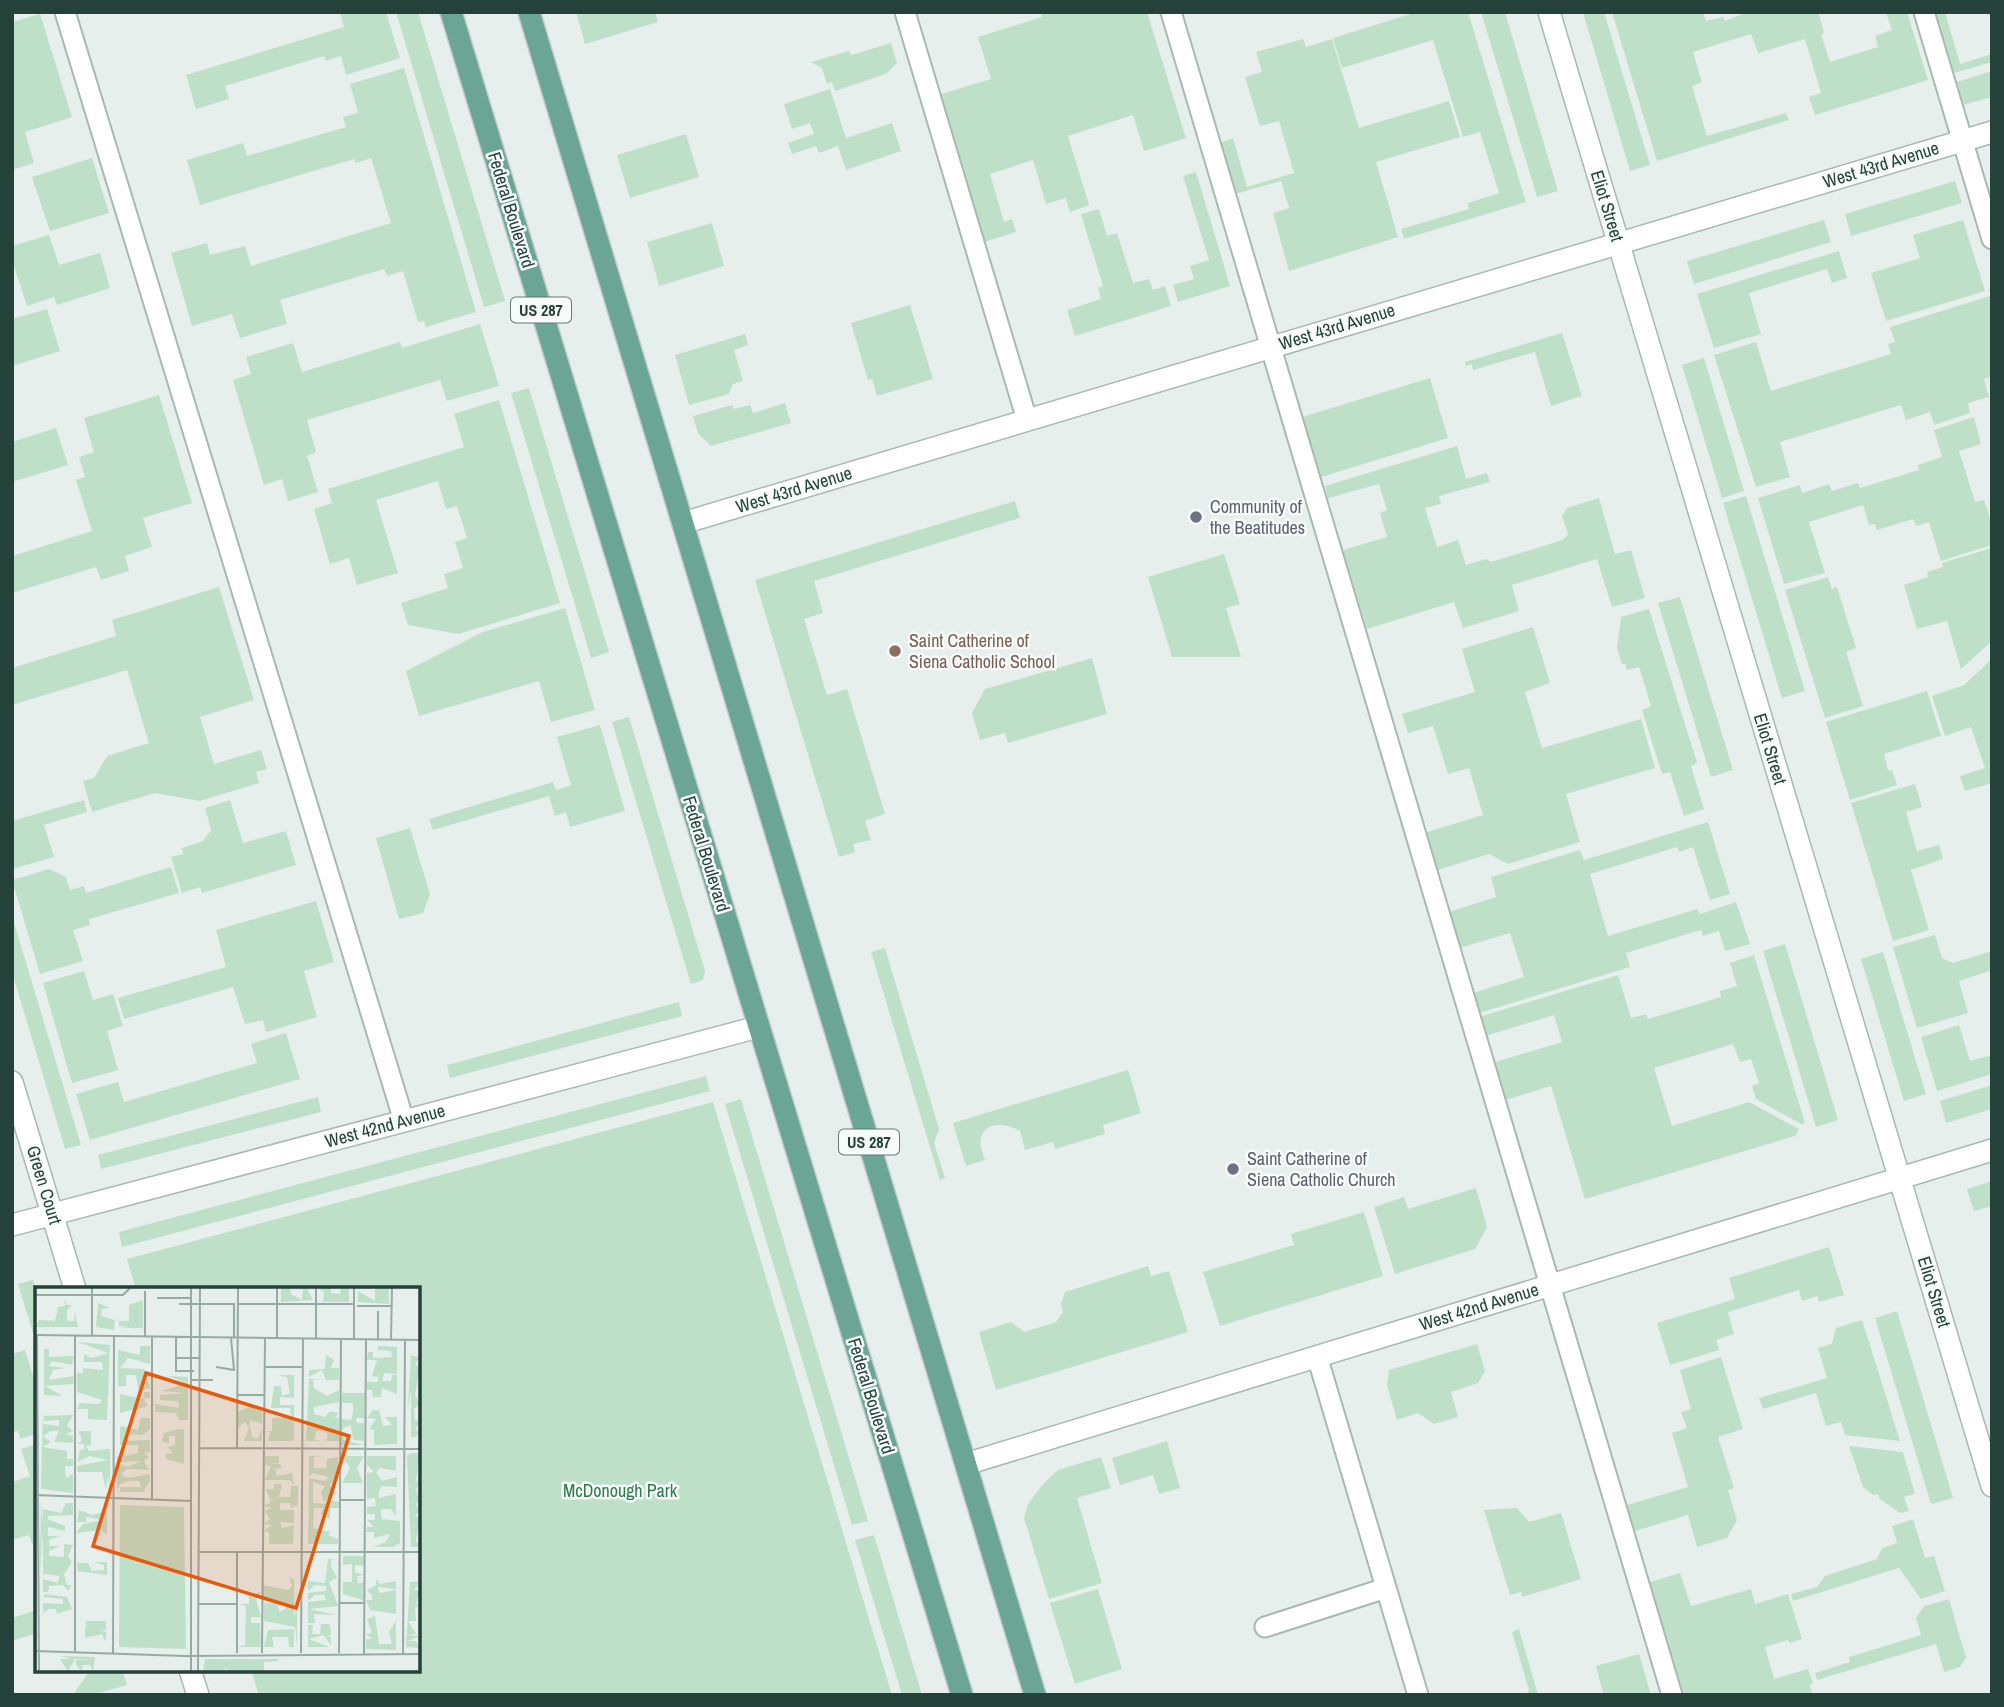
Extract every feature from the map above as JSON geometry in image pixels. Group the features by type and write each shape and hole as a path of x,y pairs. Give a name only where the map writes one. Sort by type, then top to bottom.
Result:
{"main road":[{"name":"Federal Boulevard","path":"451,12 961,1695"},
{"name":"US 287","path":"529,12 1035,1695"}],"street":[{"name":"Eliot Street","path":"1549,12 1992,1486"},
{"name":"West 43rd Avenue","path":"683,523 1992,132"},
{"name":"West 42nd Avenue","path":"12,1224 758,1027"},
{"name":"Green Court","path":"12,1082 74,1287"},
{"name":"West 42nd Avenue","path":"965,1464 1992,1150"},
{"path":"191,1672 198,1695"}],"lane":[{"path":"65,12 404,1121"},
{"path":"905,12 1027,420"},
{"path":"1171,12 1672,1695"},
{"path":"1924,12 1992,239"},
{"path":"1317,1356 1418,1695"},
{"path":"1265,1627 1386,1588"}],"green space":[{"path":"340,12 386,12 400,58 346,75 341,56 326,61 324,56 225,86 229,99 196,109 186,75 344,27"},
{"path":"396,12 418,12 505,301 484,307"},
{"path":"576,12 655,12 658,22 585,44"},
{"path":"1041,12 1147,12 1186,138 1144,151 1133,115 1068,136 1089,205 1070,212 1066,198 1046,204 1033,160 990,174 1004,222 1012,219 1016,232 984,242 938,95 991,79 978,37 1042,17"},
{"path":"1417,12 1468,12 1526,202 1404,239 1401,229 1469,209 1468,203 1499,193 1480,132 1463,137 1433,40 1342,68 1333,38"},
{"path":"1481,12 1505,12 1558,191 1537,197"},
{"path":"1583,12 1604,12 1650,165 1630,171"},
{"path":"1612,12 1703,12 1706,21 1723,17 1725,21 1748,12 1818,12 1824,33 1821,34 1830,62 1878,47 1875,36 1892,30 1886,12 1907,12 1928,80 1815,115 1809,97 1821,93 1805,39 1758,53 1751,34 1693,52 1702,82 1692,86 1707,136 1786,113 1789,120 1657,161"},
{"path":"1935,12 1945,12 1960,64 1992,54 1992,62 1954,73"},
{"path":"40,14 72,117 25,132 34,163 12,170 12,22"},
{"path":"1303,39 1306,47 1332,39 1359,128 1449,101 1460,137 1376,162 1398,237 1289,271 1273,213 1289,208 1281,181 1235,194 1220,143 1233,138 1247,187 1294,173 1279,121 1260,126 1245,77 1262,72 1256,52"},
{"path":"891,43 897,63 886,74 835,91 832,82 827,84 822,68 811,62 849,51 851,55"},
{"path":"404,68 476,312 426,327 424,321 418,322 403,271 387,276 384,269 280,300 287,324 240,338 232,314 192,326 171,253 207,243 210,255 245,246 251,266 391,223 371,158 356,163 354,159 200,205 187,160 243,143 247,156 346,127 343,117 358,113 350,84"},
{"path":"1992,71 1992,97 1963,105 1957,82"},
{"path":"830,89 846,138 892,123 901,151 846,170 838,146 819,153 816,146 792,154 788,143 814,134 810,123 792,129 784,104"},
{"path":"686,134 699,177 630,198 617,155"},
{"path":"92,158 109,213 50,231 32,177"},
{"path":"1196,172 1230,286 1178,302 1173,285 1194,279 1190,266 1209,260 1183,176"},
{"path":"1955,181 1962,203 1851,236 1845,214"},
{"path":"1099,209 1107,236 1117,233 1133,283 1149,279 1153,290 1165,286 1171,306 1075,336 1067,310 1101,299 1098,288 1103,286 1081,214"},
{"path":"1824,220 1831,242 1694,284 1687,261"},
{"path":"1963,220 1985,291 1886,321 1871,273 1920,258 1913,235"},
{"path":"712,223 724,266 659,286 647,242"},
{"path":"49,235 59,265 100,253 110,288 57,305 54,297 27,306 12,260 12,246"},
{"path":"1839,251 1847,278 1832,283 1827,269 1749,293 1761,334 1714,348 1697,294"},
{"path":"1990,296 1992,376 1984,379 1989,397 1968,403 1970,413 1934,425 1930,412 1906,420 1901,405 1780,442 1790,477 1756,487 1714,355 1756,342 1771,391 1891,354 1888,344 1895,342 1890,327"},
{"path":"910,305 933,379 877,396 872,379 868,380 851,323"},
{"path":"47,309 60,351 12,366 12,319"},
{"path":"480,324 499,386 447,401 440,380 307,420 316,452 307,456 318,492 288,501 282,479 264,485 233,380 251,374 246,357 293,343 302,372 400,342 402,348"},
{"path":"1562,333 1582,396 1551,406 1535,352 1473,370 1472,364 1466,366 1465,362"},
{"path":"745,334 748,345 734,350 743,381 733,384 729,394 689,405 675,355"},
{"path":"1704,358 1744,491 1722,498 1682,365"},
{"path":"1430,378 1448,438 1318,478 1299,418"},
{"path":"529,388 609,652 591,658 511,393"},
{"path":"159,395 192,503 143,518 152,547 125,556 129,571 101,580 96,567 12,593 12,556 92,531 76,480 85,477 79,457 94,452 84,418"},
{"path":"499,400 560,603 458,634 408,625 401,603 448,588 444,574 463,568 455,542 467,538 457,506 446,509 438,481 376,500 398,573 357,585 349,558 330,564 314,509 332,503 328,489 464,447 454,414"},
{"path":"785,403 791,423 711,446 698,433 693,416 732,405 734,409 750,405 753,413"},
{"path":"1974,417 1981,444 1959,451 1975,502 1984,500 1992,525 1992,545 1941,561 1929,522 1916,526 1913,519 1877,530 1875,524 1869,525 1863,505 1809,522 1825,573 1784,584 1758,498 1800,485 1802,493 1829,484 1832,491 1858,483 1860,488 1919,470 1918,465 1942,457 1934,430"},
{"path":"56,428 68,465 12,482 12,442"},
{"path":"1457,446 1466,479 1487,473 1490,482 1439,496 1441,504 1425,508 1437,547 1458,540 1466,565 1486,559 1491,562 1563,540 1568,534 1562,516 1567,508 1599,498 1615,554 1631,550 1645,598 1612,607 1597,559 1512,585 1519,611 1463,628 1454,602 1367,629 1343,550 1387,537 1380,513 1387,510 1379,484 1328,498 1325,486"},
{"path":"1746,496 1805,691 1782,698 1723,503"},
{"path":"1015,501 1020,518 814,581 823,613 804,619 827,695 847,689 885,814 865,821 871,840 853,844 855,852 839,857 755,580"},
{"path":"1992,548 1992,641 1961,669 1947,621 1917,629 1904,585 1928,577 1927,572 1943,567 1942,563"},
{"path":"1224,554 1240,604 1226,608 1241,657 1172,657 1148,577"},
{"path":"1828,577 1832,589 1837,587 1856,648 1846,652 1863,706 1825,718 1785,590"},
{"path":"219,587 254,700 200,717 214,764 261,750 267,769 256,772 259,783 200,801 155,793 92,812 83,781 94,778 107,756 149,743 127,670 12,705 12,668 116,636 112,620"},
{"path":"1680,597 1733,770 1711,777 1658,603"},
{"path":"565,608 595,710 551,722 539,681 419,716 406,671 483,632"},
{"path":"1649,609 1697,763 1691,766 1704,809 1684,816 1670,772 1662,774 1642,710 1651,706 1639,667 1627,670 1617,648 1621,617"},
{"path":"1533,627 1550,683 1525,692 1542,748 1641,719 1655,768 1566,794 1580,842 1508,864 1489,854 1432,872 1421,834 1483,815 1469,768 1448,774 1433,726 1408,733 1402,714 1475,692 1462,649"},
{"path":"1092,658 1107,714 1008,743 1005,733 980,740 972,713 985,689"},
{"path":"1992,659 1992,783 1965,791 1960,776 1985,768 1971,727 1945,736 1932,696 1964,685"},
{"path":"1927,691 1941,736 1884,754 1888,770 1892,770 1897,785 1850,800 1826,722"},
{"path":"629,717 705,971 703,980 691,984 612,722"},
{"path":"600,725 625,811 570,827 566,812 555,816 549,796 433,830 429,819 553,782 556,790 571,785 557,737"},
{"path":"1915,784 1922,807 1906,812 1917,851 1939,845 1943,859 1911,870 1929,930 1893,941 1851,803"},
{"path":"84,800 87,812 44,825 54,857 12,869 12,821"},
{"path":"230,800 243,843 286,831 296,865 202,893 200,887 182,893 171,857 183,854 182,848 203,841 211,830 205,808"},
{"path":"1708,822 1730,894 1710,900 1693,847 1679,852 1677,847 1590,874 1608,936 1697,909 1700,914 1736,902 1750,944 1725,951 1719,931 1703,936 1701,930 1626,953 1630,967 1479,1013 1473,993 1524,977 1510,933 1460,948 1449,912 1496,897 1491,877 1580,850 1584,860"},
{"path":"410,828 430,894 423,913 399,919 376,838"},
{"path":"171,867 179,893 89,919 90,925 73,930 83,961 40,974 12,880 49,869 66,877 70,890 84,886 86,893"},
{"path":"316,901 334,962 304,971 317,1017 266,1032 263,1020 245,1024 233,987 124,1019 118,998 226,967 216,930"},
{"path":"12,916 81,1145 65,1149 12,972"},
{"path":"1935,935 1942,958 1953,963 1992,951 1992,970 1959,981 1968,1013 1917,1028 1893,947"},
{"path":"1785,944 1838,1120 1816,1127 1763,951"},
{"path":"885,948 939,1129 934,1143 945,1178 940,1180 871,952"},
{"path":"1883,952 1926,1094 1904,1101 1861,959"},
{"path":"1754,955 1805,1123 1801,1124 1756,1099 1752,1086 1759,1083 1751,1059 1740,1062 1733,1044 1654,1068 1672,1126 1749,1102 1799,1129 1795,1136 1585,1199 1551,1086 1502,1101 1492,1063 1562,1042 1554,1015 1485,1036 1479,1017 1618,975 1631,1018 1646,1014 1648,1019 1721,997 1720,991 1737,986 1730,963"},
{"path":"84,971 93,1000 113,994 123,1026 107,1031 118,1070 72,1083 43,983"},
{"path":"679,1002 682,1016 450,1078 447,1065"},
{"path":"1959,1025 1970,1061 1992,1055 1992,1074 1937,1091 1921,1037"},
{"path":"286,1033 300,1079 90,1140 76,1094 118,1082 124,1102 257,1063 251,1044"},
{"path":"1128,1070 1141,1113 1103,1125 1105,1134 1055,1149 1053,1142 1025,1150 1020,1131 1004,1125 992,1126 981,1138 985,1160 966,1166 953,1123"},
{"path":"706,1076 710,1091 122,1247 119,1232"},
{"path":"1992,1085 1992,1109 1946,1123 1940,1101"},
{"path":"318,1097 321,1112 101,1169 98,1155"},
{"path":"741,1099 868,1521 852,1525 725,1104"},
{"name":"McDonough Park","path":"713,1102 892,1695 259,1695 252,1672 420,1672 420,1287 135,1287 127,1259"},
{"path":"1992,1181 1992,1206 1974,1211 1967,1189"},
{"path":"1476,1188 1487,1227 1475,1249 1395,1274 1374,1207 1404,1197 1408,1209"},
{"path":"1364,1212 1383,1276 1220,1326 1203,1272 1294,1245 1291,1234"},
{"path":"1829,1247 1844,1295 1819,1302 1817,1296 1802,1301 1799,1290 1728,1312 1734,1334 1716,1340 1719,1350 1670,1365 1657,1323 1735,1299 1729,1278"},
{"path":"1148,1266 1151,1276 1169,1271 1188,1332 996,1390 979,1332 1011,1322 1024,1332 1056,1322 1063,1312 1061,1304 1065,1292"},
{"path":"33,1280 35,1287 35,1339 18,1284"},
{"path":"1897,1311 1953,1498 1931,1504 1875,1318"},
{"path":"1862,1320 1900,1441 1845,1435 1841,1422 1826,1426 1816,1393 1763,1409 1759,1398 1827,1378 1818,1348 1832,1344 1836,1328"},
{"path":"1477,1344 1485,1371 1478,1383 1451,1392 1458,1417 1434,1424 1418,1413 1397,1420 1387,1385 1389,1370"},
{"path":"25,1350 35,1382 35,1435 20,1439 18,1431 13,1432 12,1429 12,1354"},
{"path":"1721,1357 1743,1429 1718,1437 1734,1488 1728,1490 1737,1520 1727,1538 1697,1547 1688,1515 1632,1532 1624,1506 1688,1487 1672,1433 1687,1428 1681,1412 1691,1409 1680,1370"},
{"path":"1167,1441 1180,1488 1159,1494 1153,1475 1120,1485 1112,1458"},
{"path":"35,1445 35,1543 32,1544 29,1535 12,1540 12,1482 30,1476 21,1449"},
{"path":"1849,1446 1903,1452 1915,1494 1904,1497 1909,1511 1900,1513 1880,1499 1878,1494 1873,1495 1863,1487"},
{"path":"1101,1457 1111,1488 1077,1498 1102,1583 1049,1599 1024,1518 1028,1504 1058,1470"},
{"path":"1517,1508 1529,1522 1561,1513 1581,1579 1522,1597 1521,1592 1510,1595 1484,1510"},
{"path":"1913,1519 1925,1558 1934,1556 1945,1591 1921,1599 1899,1568 1793,1601 1791,1594 1817,1587 1825,1576 1877,1559 1882,1548 1897,1543 1892,1526"},
{"path":"874,1535 922,1695 902,1695 855,1540"},
{"path":"1680,1573 1691,1606 1751,1589 1755,1604 1788,1594 1802,1639 1765,1647 1774,1679 1808,1669 1813,1683 1810,1685 1812,1693 1676,1695 1644,1584"},
{"path":"1098,1589 1122,1669 1075,1684 1050,1603"},
{"path":"1949,1599 1966,1658 1960,1667 1944,1672 1936,1644 1817,1680 1815,1673 1850,1662 1849,1657 1921,1635 1916,1618 1924,1606"},
{"path":"35,1611 35,1634 12,1641 12,1618"},
{"path":"1519,1629 1538,1695 1526,1695 1529,1690 1512,1632"},
{"path":"1639,1654 1651,1695 1598,1695 1603,1693 1596,1666"},
{"path":"89,1672 123,1672 127,1685 92,1695 76,1695 75,1692"}],"place":[{"name":"Community of the Beatitudes","path":"1196,517"},
{"name":"Saint Catherine of Siena Catholic School","path":"895,651"},
{"name":"Saint Catherine of Siena Catholic Church","path":"1233,1169"}]}
